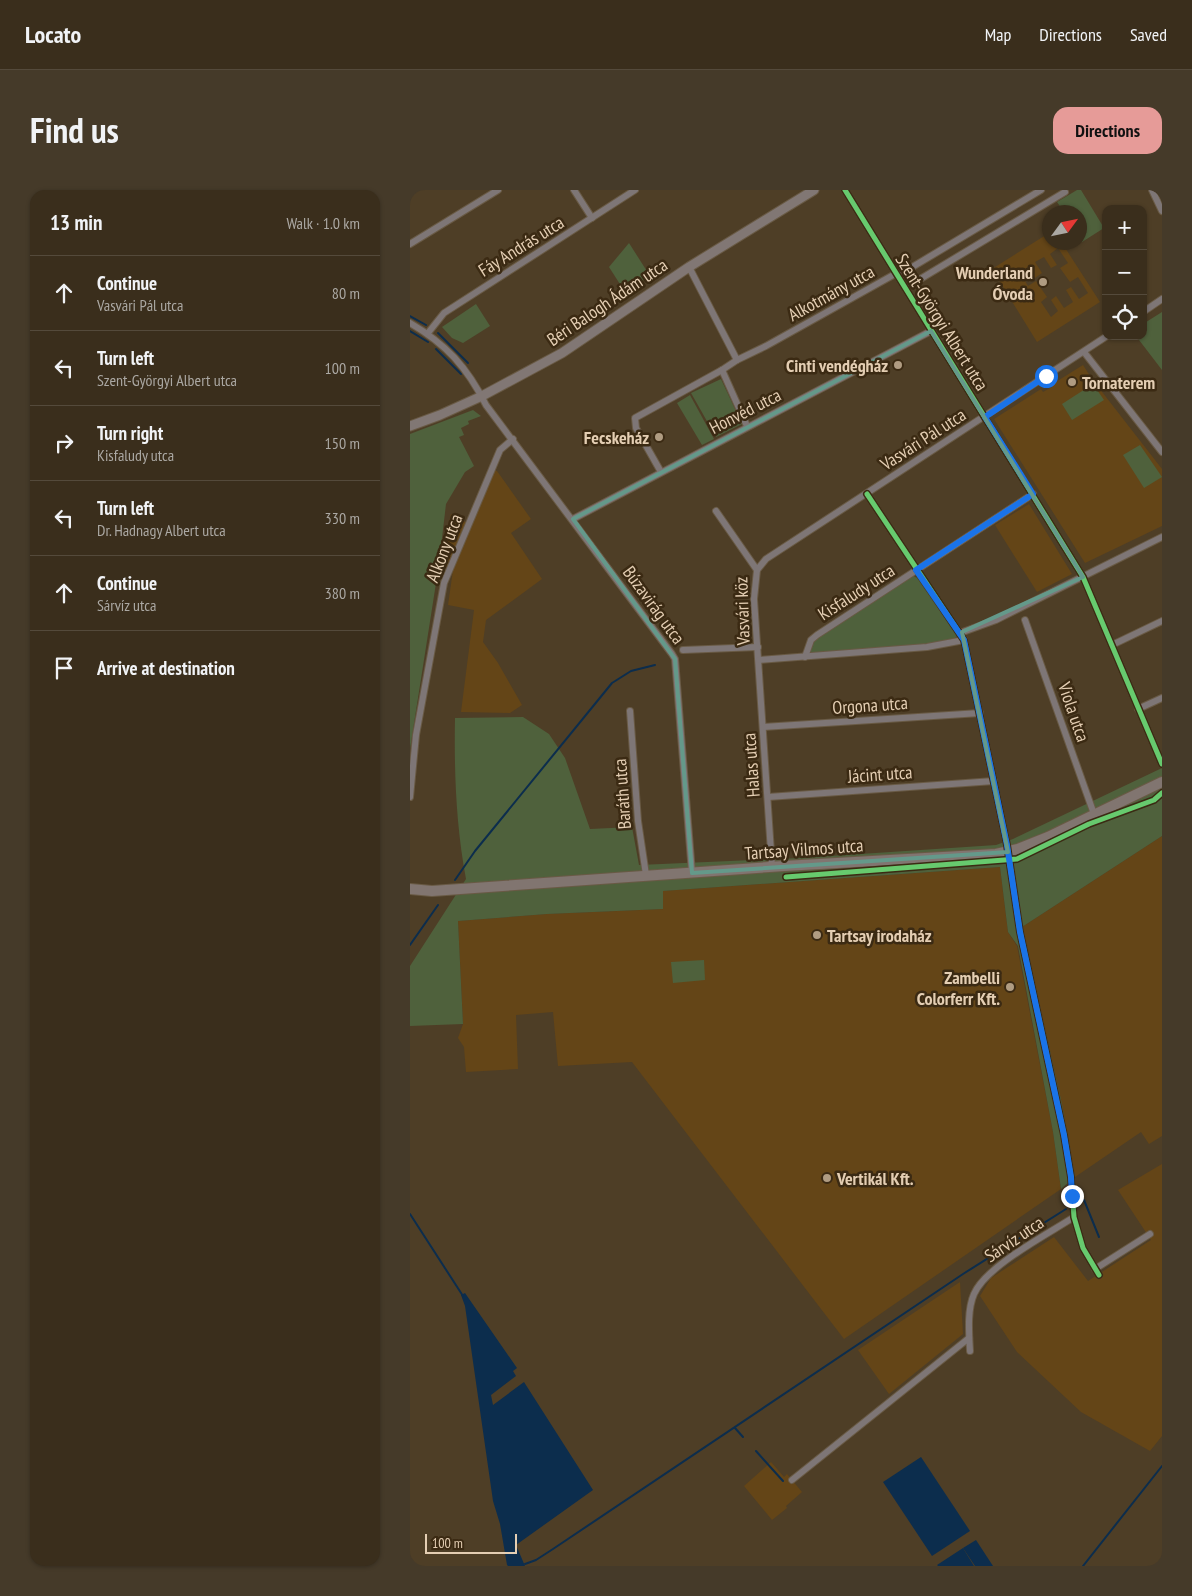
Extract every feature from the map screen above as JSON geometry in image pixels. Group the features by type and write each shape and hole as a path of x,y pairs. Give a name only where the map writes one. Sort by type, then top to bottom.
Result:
{"main road":[{"name":"Tartsay Vilmos utca","path":"432,891 646,875 988,855 1008,852 1048,837 1162,782"},
{"path":"410,889 432,891"},
{"path":"410,896 432,891"}],"street":[{"path":"410,244 498,190"},
{"path":"574,190 592,218"},
{"name":"Fáy András utca","path":"428,334 444,313 592,218 625,193 635,190"},
{"name":"Béri Balogh Ádám utca","path":"410,426 482,396 562,353 689,267 814,190"},
{"name":"Szent-Györgyi Albert utca","path":"845,190 1083,577 1162,764"},
{"name":"Alkotmány utca","path":"722,370 737,360 896,274 909,269 1042,190"},
{"path":"1152,190 1162,211"},
{"path":"916,281 1065,192"},
{"path":"689,267 737,360"},
{"path":"1147,309 1162,299"},
{"name":"Búzavirág utca","path":"410,323 437,340 459,362 486,404 573,519 674,659 692,873"},
{"name":"Honvéd utca","path":"573,519 931,331"},
{"name":"Vasvári Pál utca","path":"757,570 766,560 1102,339"},
{"path":"1084,352 1162,452"},
{"path":"661,472 636,428 635,418 676,394 722,370 748,426"},
{"name":"Alkony utca","path":"410,797 416,735 444,583 500,450 513,439"},
{"path":"866,494 964,640 1008,852 1020,932 1064,1135 1071,1177 1074,1217 1083,1248 1099,1276"},
{"name":"Kisfaludy utca","path":"805,657 811,640 816,635 1033,494"},
{"name":"Vasvári köz","path":"716,511 757,570 754,599 759,660"},
{"path":"960,633 996,620 1162,537"},
{"name":"Viola utca","path":"1025,620 1094,814"},
{"path":"1112,645 1162,621"},
{"path":"759,660 927,647 964,640"},
{"path":"683,650 758,647"},
{"name":"Halas utca","path":"759,660 772,867"},
{"path":"1138,709 1162,698"},
{"name":"Baráth utca","path":"630,711 638,822 646,875"},
{"name":"Orgona utca","path":"763,727 980,713"},
{"name":"Jácint utca","path":"768,797 994,781"},
{"name":"Sárvíz utca","path":"970,1351 971,1303 973,1294 981,1281 1001,1264 1074,1217"},
{"path":"1095,1269 1150,1234"},
{"path":"792,1480 969,1338"}],"highlighted area":[{"path":"931,331 1083,577 962,632 1008,852 692,873 675,659 573,519"}],"shaded area":[{"path":"1042,237 1042,250 1055,250 1050,254 1057,265 1051,268 1044,257 1035,262 1042,273 1035,278 1028,267 1020,272 1028,286 1036,281 1047,297 1041,302 1051,317 1058,311 1051,300 1056,296 1064,308 1073,302 1066,290 1071,287 1079,299 1088,293 1078,277 1070,282 1060,268 1068,263 1059,250 1067,250 1100,302 1037,342 992,269"},
{"path":"1083,365 1162,469 1162,526 1085,563 994,419 1041,389 1043,392 1052,387 1051,385"},
{"path":"491,469 497,471 531,519 511,533 542,579 486,620 483,642 498,663 522,705 510,713 461,712 474,610 448,605 453,570 440,564 451,514 467,523"},
{"path":"1029,504 1072,574 1037,592 995,525"},
{"path":"1162,836 1162,1136 1149,1144 1141,1132 1075,1177 1062,1104 1022,927"},
{"path":"1000,867 1008,932 1017,946 1053,1132 1061,1189 844,1339 632,1062 558,1066 553,1012 516,1015 518,1069 466,1072 464,1047 458,1038 463,1024 458,921 547,914 663,909 662,891"},
{"path":"1162,1164 1162,1436 1150,1451 1081,1412 1017,1352 980,1296 991,1278 1054,1237 1088,1281 1151,1240 1118,1190"},
{"path":"960,1282 963,1334 889,1394 858,1350"},
{"path":"771,1462 784,1477 787,1474 802,1492 772,1520 744,1486"}],"green space":[{"path":"1077,190 1081,190 1102,225 1102,229 1087,239 1087,205 1059,205 1057,202"},
{"path":"629,243 650,276 625,292 609,267"},
{"path":"476,304 490,326 463,343 452,338 442,327"},
{"path":"1162,312 1162,370 1139,340 1147,340 1147,321"},
{"path":"721,379 742,424 716,437 691,393"},
{"path":"1093,384 1104,400 1072,420 1062,404"},
{"path":"690,395 714,439 702,445 677,403"},
{"path":"473,410 481,416 468,421 469,424 461,428 464,435 459,437 474,466 465,472 446,504 439,564 410,749 410,434"},
{"path":"1140,445 1162,477 1144,488 1123,455"},
{"path":"912,575 917,578 957,636 955,638 920,646 808,655 814,640"},
{"path":"523,717 549,734 565,758 590,829 632,827 639,865 800,858 996,845 1013,839 1162,768 1162,836 1022,927 1062,1104 1075,1177 1061,1189 1053,1132 1018,946 1008,932 1000,867 663,891 663,909 547,914 458,921 463,1024 410,1026 410,966 466,879 456,798 455,718"},
{"path":"704,960 705,980 673,983 671,962"}],"water":[{"path":"465,1293 517,1368 513,1371 516,1376 491,1395 493,1405 524,1382 593,1490 516,1545 525,1566 507,1565 500,1524 493,1501 465,1306 461,1295"},
{"path":"921,1457 970,1531 932,1556 883,1482"},
{"path":"976,1540 993,1566 975,1566 963,1548"},
{"path":"963,1548 974,1566 937,1565"}],"waterway":[{"path":"410,316 426,325"},
{"path":"410,331 428,342"},
{"path":"438,333 468,363"},
{"path":"436,349 461,374"},
{"path":"455,880 475,851 612,683 631,671 655,665"},
{"path":"410,945 438,905"},
{"path":"1079,1201 1084,1200 1099,1237"},
{"path":"525,1564 536,1560 553,1549 963,1274 1066,1209"},
{"path":"410,1214 463,1296"},
{"path":"735,1428 743,1437"},
{"path":"756,1451 783,1481"},
{"path":"1083,1566 1162,1466"}],"cycle path":[{"path":"845,190 1083,577 1162,764"},
{"path":"867,494 964,640 1007,845 1020,932 1064,1135 1071,1177 1074,1217 1083,1248 1099,1275"},
{"path":"786,877 1017,859 1089,824 1154,800 1162,793"}],"place":[{"name":"Wunderland Óvoda","path":"1043,282"},
{"name":"Cinti vendégház","path":"898,365"},
{"name":"Tornaterem","path":"1072,382"},
{"name":"Fecskeház","path":"659,437"},
{"name":"Tartsay irodaház","path":"817,935"},
{"name":"Zambelli Colorferr Kft.","path":"1010,987"},
{"name":"Vertikál Kft.","path":"827,1178"}],"route":[{"path":"1046,376 985,417 1033,494 916,570 964,640 1007,845 1020,932 1064,1135 1072,1196"}]}
